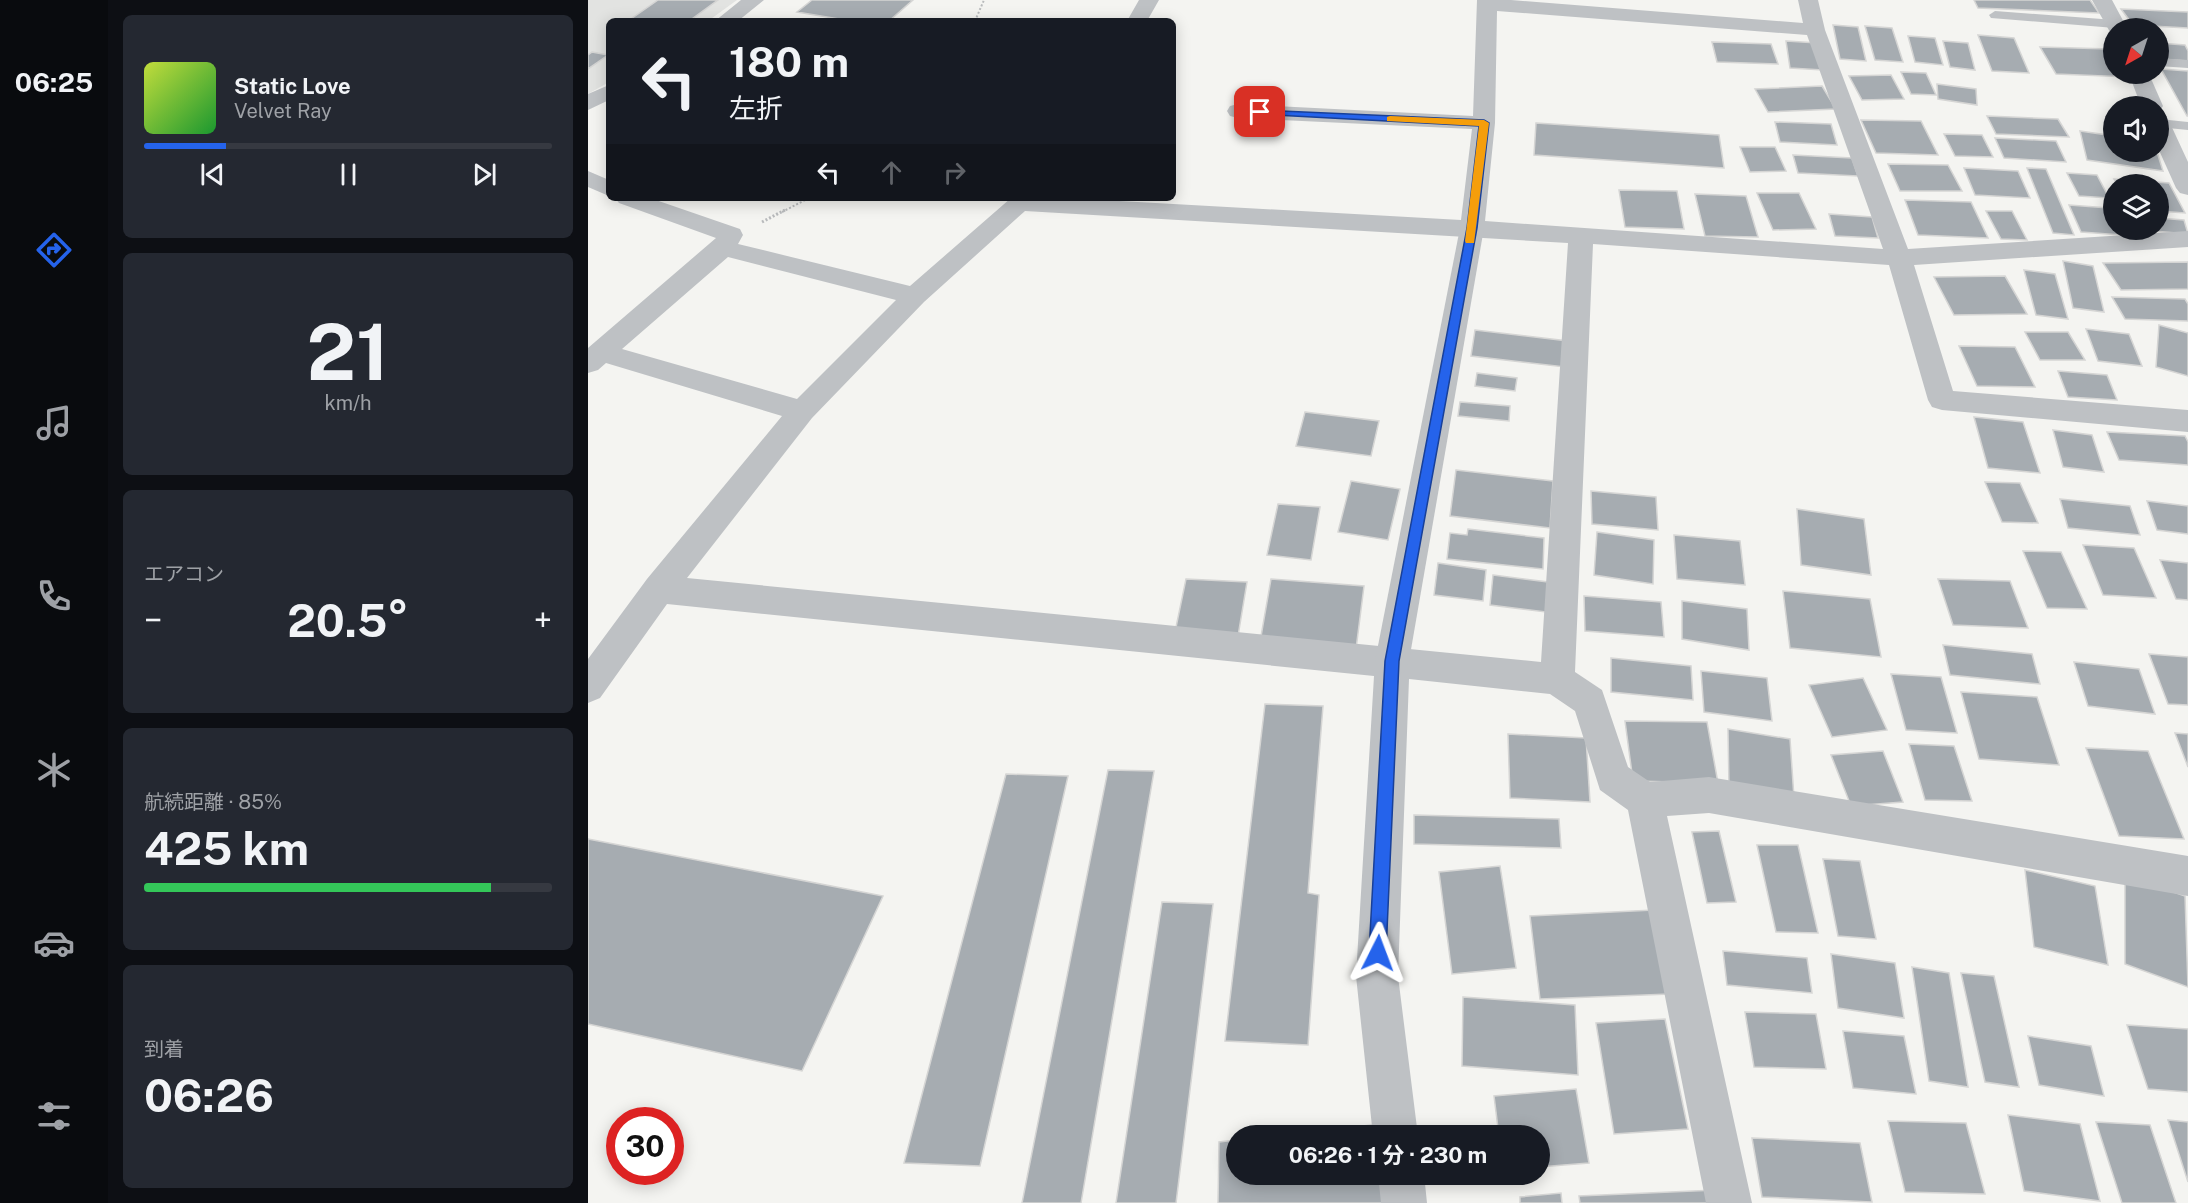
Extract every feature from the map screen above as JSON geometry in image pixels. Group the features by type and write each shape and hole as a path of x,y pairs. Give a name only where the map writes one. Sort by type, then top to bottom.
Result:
{"street":[{"path":"729,18 753,0"},
{"path":"1139,18 1149,0"},
{"path":"1808,0 1815,30 1899,258 1942,400 2188,421"},
{"path":"2103,0 2112,18"},
{"path":"1395,1125 1377,976 1392,661 1472,228 1484,123 1487,2 1815,30"},
{"path":"588,103 606,93"},
{"path":"1238,111 1484,123"},
{"path":"2169,144 2188,188"},
{"path":"588,178 606,187"},
{"path":"634,201 727,241 915,296"},
{"path":"588,687 659,589 802,411 915,296 1023,201 1581,235 1899,258 2188,239"},
{"path":"1557,679 1581,235"},
{"path":"595,357 727,241"},
{"path":"595,357 802,411"},
{"path":"659,589 1557,679 1590,701 1613,778 1645,800 1709,795 2188,876"},
{"path":"1645,800 1729,1203"},
{"path":"1402,1185 1404,1203"}],"lane":[{"path":"1995,15 2103,25"},
{"path":"2169,63 2188,64"},
{"path":"2169,120 2188,126"}],"path":[{"path":"976,18 984,0"},
{"path":"727,241 803,201"}],"shaded area":[{"path":"588,0 737,0 712,18 606,18 606,84 588,94"}],"building":[{"path":"658,0 718,0 693,18 632,18"},
{"path":"812,0 913,0 892,18 833,18 797,12"},
{"path":"1974,0 2090,0 2099,13 1978,8"},
{"path":"2121,9 2188,12 2188,28 2169,27 2169,18 2128,18"},
{"path":"1833,25 1858,27 1866,61 1840,59"},
{"path":"1865,26 1892,28 1903,62 1875,60"},
{"path":"1978,35 2014,38 2029,73 1992,71"},
{"path":"1908,36 1935,38 1943,65 1915,62"},
{"path":"1786,41 1818,43 1823,70 1790,68"},
{"path":"1943,41 1968,43 1975,70 1950,67"},
{"path":"1712,42 1771,44 1778,64 1717,62"},
{"path":"2169,44 2185,45 2188,51 2188,61 2169,60"},
{"path":"2040,47 2103,49 2103,76 2056,74"},
{"path":"592,52 606,56 588,69 588,55"},
{"path":"2169,70 2188,71 2187,116 2169,83"},
{"path":"1901,72 1926,73 1936,95 1911,94"},
{"path":"1891,75 1904,99 1862,100 1849,76"},
{"path":"1937,84 1976,89 1977,105 1938,99"},
{"path":"1822,86 1836,109 1768,112 1755,89"},
{"path":"1987,116 2058,119 2069,137 1996,134"},
{"path":"1861,120 1921,121 1938,155 1876,153"},
{"path":"1775,122 1831,124 1837,145 1780,142"},
{"path":"1536,123 1719,135 1724,168 1534,155"},
{"path":"2080,131 2103,134 2103,162 2160,162 2163,171 2087,160"},
{"path":"1944,134 1982,135 1993,157 1955,156"},
{"path":"1995,138 2056,141 2066,162 2004,158"},
{"path":"1740,147 1775,147 1786,171 1750,172"},
{"path":"1793,155 1852,158 1858,176 1798,173"},
{"path":"1888,164 1948,165 1962,191 1900,191"},
{"path":"1964,168 2018,171 2030,198 1975,195"},
{"path":"2027,168 2046,169 2074,235 2053,233"},
{"path":"2067,173 2097,175 2103,186 2103,198 2079,196"},
{"path":"2169,183 2185,213 2169,212"},
{"path":"1619,190 1677,191 1684,229 1625,227"},
{"path":"1757,193 1799,193 1816,229 1773,230"},
{"path":"1695,194 1746,196 1758,237 1705,236"},
{"path":"1905,200 1971,202 1988,238 1918,235"},
{"path":"2069,205 2103,208 2103,234 2081,232"},
{"path":"1986,211 2012,211 2027,240 2001,239"},
{"path":"1829,214 1872,217 1878,238 1835,236"},
{"path":"2169,219 2184,220 2188,234 2169,232"},
{"path":"2063,261 2093,266 2104,312 2073,308"},
{"path":"2188,262 2188,289 2121,290 2103,263"},
{"path":"2024,270 2055,274 2068,319 2036,315"},
{"path":"2005,276 2027,314 1954,315 1934,277"},
{"path":"2112,297 2185,299 2188,304 2188,321 2125,319"},
{"path":"2159,325 2188,333 2188,376 2156,367"},
{"path":"2086,329 2129,334 2142,366 2098,361"},
{"path":"1475,330 1568,341 1565,367 1471,356"},
{"path":"2025,332 2068,332 2085,360 2040,360"},
{"path":"1959,346 2015,347 2035,387 1977,386"},
{"path":"2058,371 2107,375 2117,400 2068,397"},
{"path":"1477,373 1517,378 1515,391 1475,386"},
{"path":"1460,402 1510,406 1509,421 1458,416"},
{"path":"1305,412 1379,421 1371,456 1296,446"},
{"path":"1974,417 2023,422 2040,473 1988,468"},
{"path":"2053,430 2092,435 2104,472 2063,467"},
{"path":"2107,432 2185,436 2188,442 2188,465 2119,460"},
{"path":"1456,470 1553,481 1550,528 1450,516"},
{"path":"1351,481 1400,489 1388,540 1338,532"},
{"path":"1985,482 2020,483 2038,523 2002,522"},
{"path":"1591,491 1656,497 1658,530 1592,524"},
{"path":"2060,499 2130,506 2140,535 2068,528"},
{"path":"2147,501 2188,506 2188,534 2157,530"},
{"path":"1278,504 1320,507 1311,560 1267,555"},
{"path":"1797,509 1864,519 1871,575 1801,565"},
{"path":"1468,529 1544,538 1543,569 1447,559 1450,533 1467,535"},
{"path":"1597,532 1654,540 1653,584 1594,575"},
{"path":"1674,535 1740,541 1745,585 1677,579"},
{"path":"2083,545 2134,548 2156,598 2103,595"},
{"path":"2023,551 2061,552 2087,609 2047,608"},
{"path":"2160,560 2188,563 2188,600 2176,599"},
{"path":"1438,563 1486,570 1483,601 1434,595"},
{"path":"1493,575 1548,582 1546,612 1490,605"},
{"path":"1186,579 1247,582 1238,636 1175,632"},
{"path":"1271,579 1364,586 1356,649 1260,642"},
{"path":"1938,579 2010,581 2028,628 1953,625"},
{"path":"1783,591 1870,599 1881,657 1790,648"},
{"path":"1584,596 1661,602 1664,637 1585,631"},
{"path":"1682,601 1747,609 1749,650 1682,639"},
{"path":"1943,645 2032,654 2040,684 1950,675"},
{"path":"2149,654 2188,657 2188,705 2168,704"},
{"path":"1611,658 1691,666 1693,700 1611,692"},
{"path":"2074,662 2139,669 2155,714 2088,706"},
{"path":"1701,671 1767,678 1772,721 1704,712"},
{"path":"1891,674 1941,677 1957,733 1906,730"},
{"path":"1863,678 1887,730 1832,737 1809,685"},
{"path":"1961,692 2037,697 2059,765 1979,759"},
{"path":"1265,704 1323,706 1308,893 1319,895 1308,1045 1225,1041"},
{"path":"1625,721 1707,722 1718,783 1633,781"},
{"path":"1728,729 1790,739 1794,798 1729,788"},
{"path":"2175,733 2188,734 2188,767"},
{"path":"1508,734 1586,738 1590,802 1510,798"},
{"path":"1909,744 1954,746 1972,801 1925,800"},
{"path":"2086,748 2148,751 2184,839 2119,836"},
{"path":"1883,751 1903,802 1851,806 1831,755"},
{"path":"1108,770 1154,771 1081,1203 1022,1203"},
{"path":"1006,774 1068,776 980,1166 904,1163"},
{"path":"1414,815 1559,819 1561,848 1414,844"},
{"path":"1719,831 1736,902 1707,903 1692,832"},
{"path":"588,839 883,896 802,1071 588,1024"},
{"path":"1757,845 1798,845 1818,933 1776,932"},
{"path":"1823,859 1860,861 1876,939 1838,936"},
{"path":"1500,866 1516,968 1452,974 1439,872"},
{"path":"2025,870 2095,886 2108,965 2034,947"},
{"path":"2125,875 2185,896 2188,987 2125,964"},
{"path":"1162,902 1213,904 1176,1203 1116,1203"},
{"path":"1654,910 1670,994 1540,999 1530,916"},
{"path":"1723,951 1807,958 1812,993 1727,985"},
{"path":"1831,954 1895,963 1904,1018 1838,1008"},
{"path":"1912,967 1949,973 1968,1087 1929,1081"},
{"path":"1961,973 1994,976 2019,1087 1985,1082"},
{"path":"1463,997 1575,1005 1578,1075 1462,1066"},
{"path":"1745,1012 1816,1014 1826,1069 1754,1067"},
{"path":"1665,1019 1688,1129 1614,1134 1596,1023"},
{"path":"2127,1025 2188,1029 2188,1092 2148,1089"},
{"path":"1843,1031 1904,1036 1916,1094 1853,1088"},
{"path":"2028,1036 2091,1046 2104,1096 2039,1085"},
{"path":"1576,1089 1589,1163 1550,1166 1550,1125 1498,1125 1494,1096"},
{"path":"2008,1115 2080,1124 2100,1201 2024,1191"},
{"path":"2168,1120 2188,1122 2188,1182"},
{"path":"1888,1121 1966,1123 1985,1194 1905,1192"},
{"path":"2096,1122 2150,1125 2176,1203 2122,1203"},
{"path":"1752,1138 1860,1143 1872,1202 1762,1197"},
{"path":"1226,1141 1226,1185 1385,1185 1386,1203 1218,1203 1219,1142"},
{"path":"1716,1190 1718,1203 1580,1203 1579,1196"},
{"path":"1561,1193 1562,1203 1520,1203 1520,1197"}],"slow traffic":[{"path":"1390,119 1484,123 1470,241"}],"route":[{"path":"1260,112 1484,123 1472,228 1392,661 1378,953"}]}
